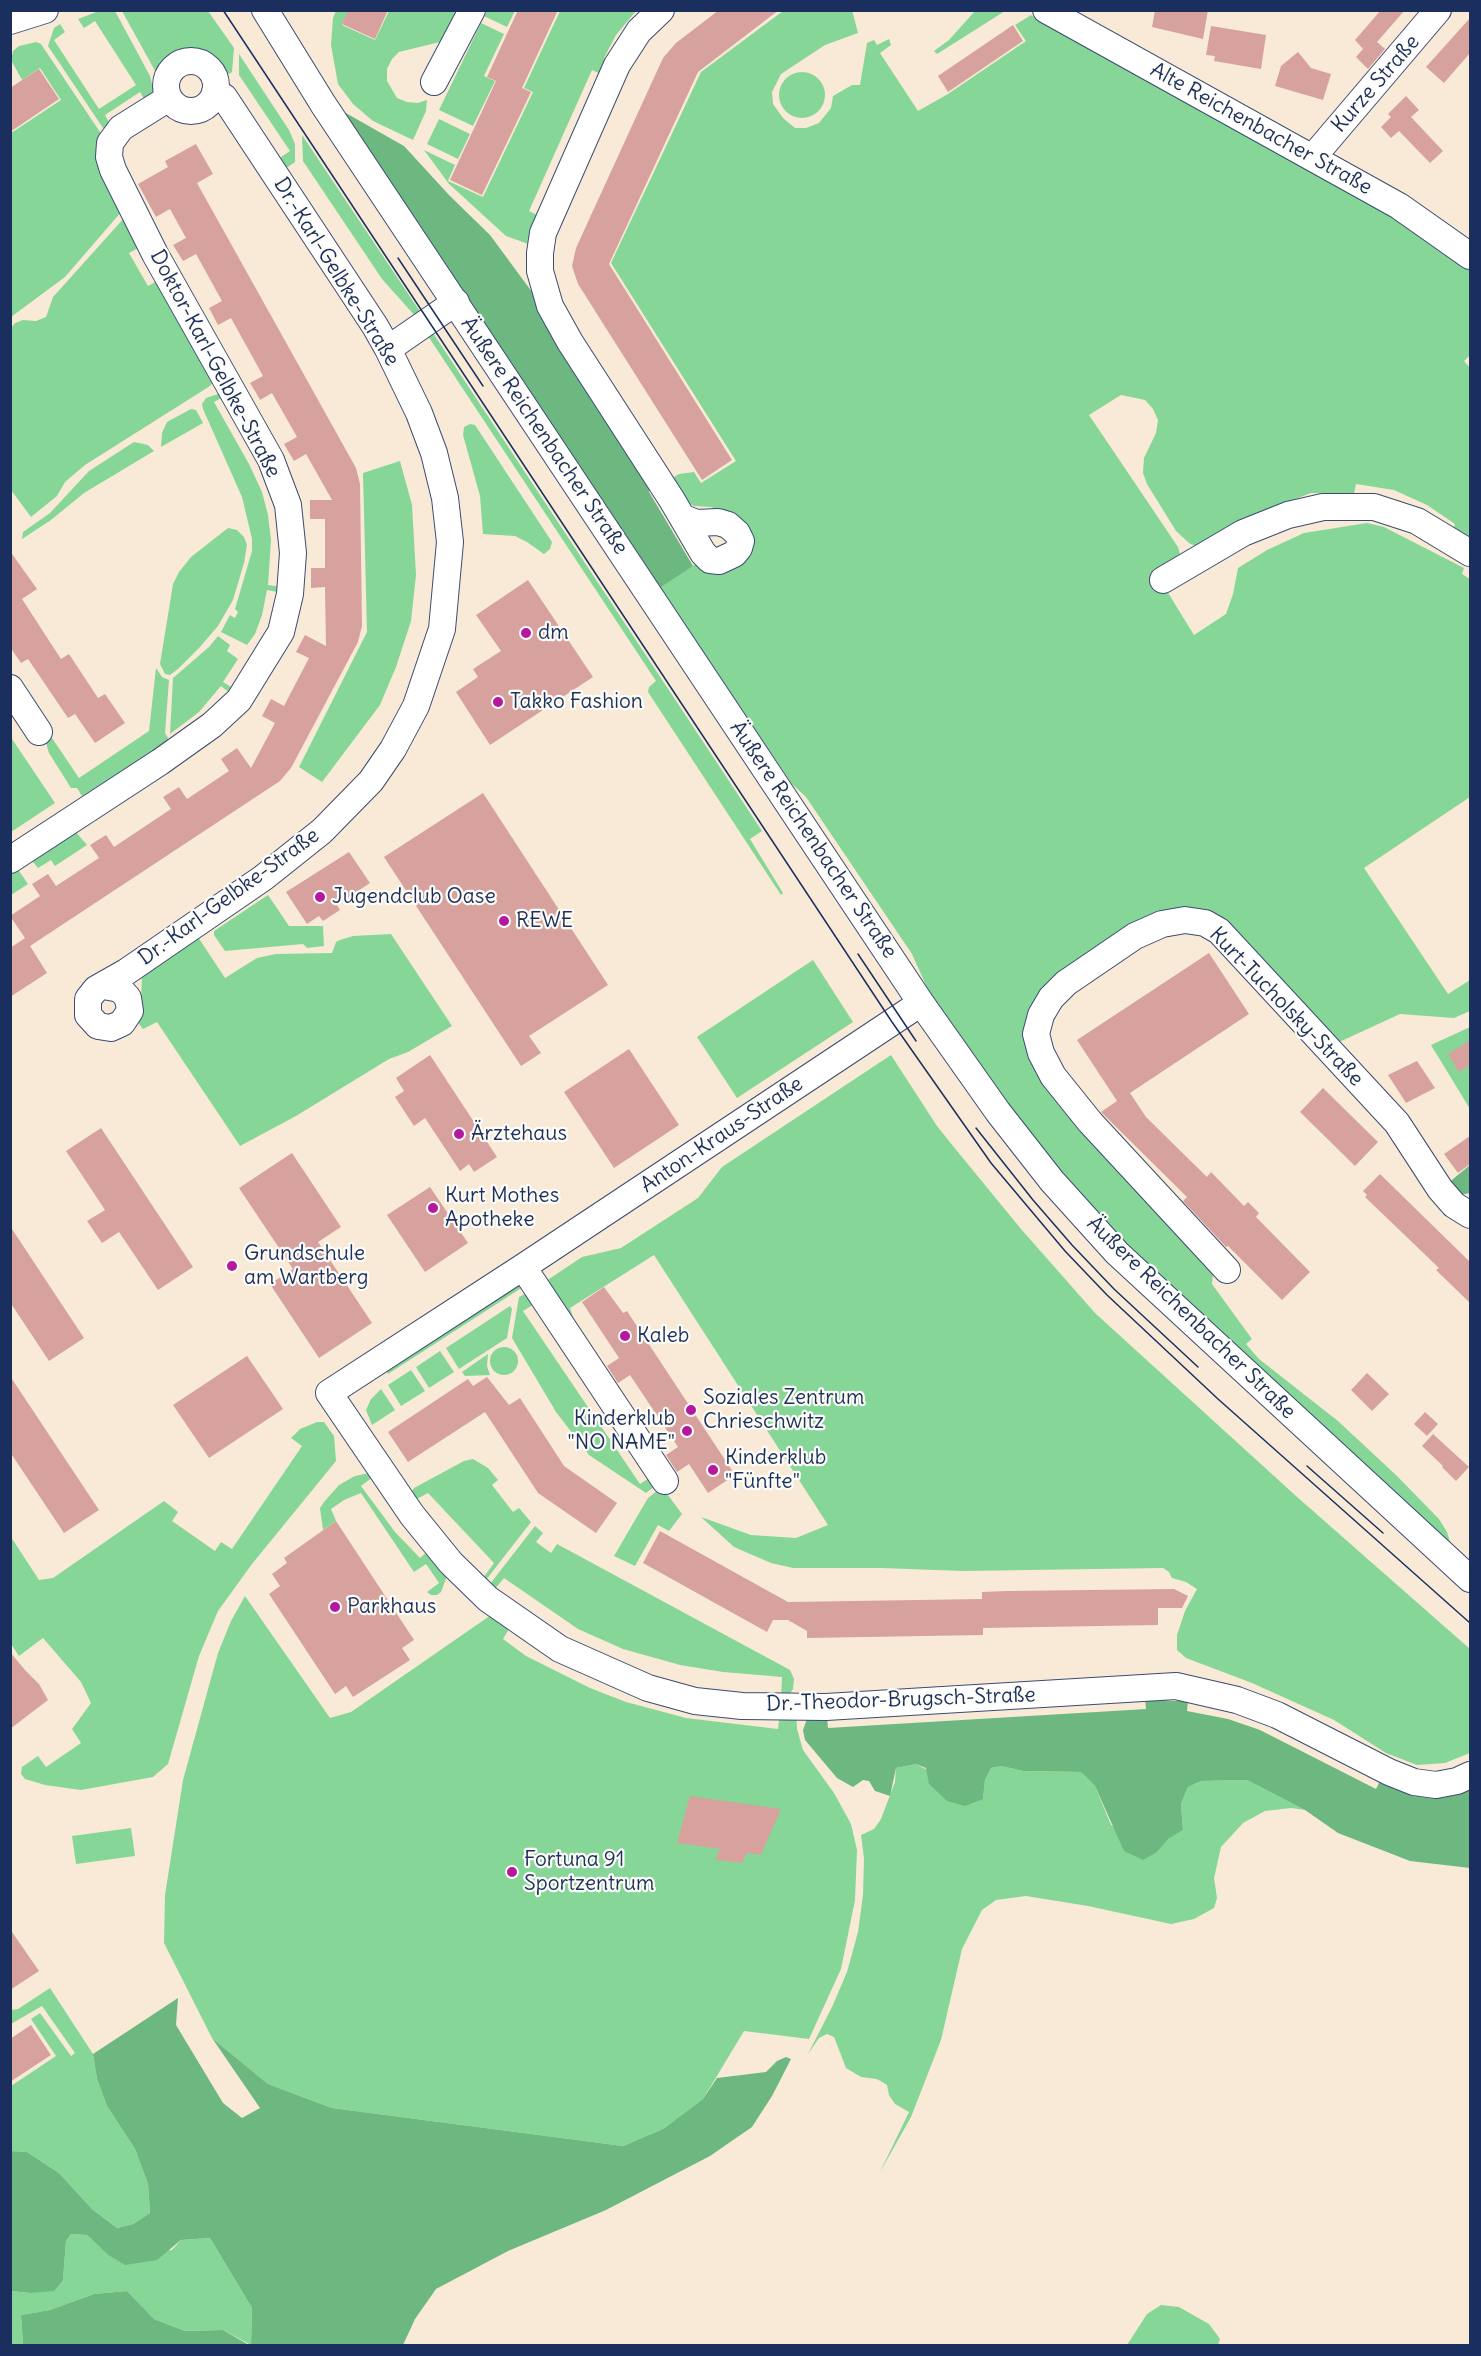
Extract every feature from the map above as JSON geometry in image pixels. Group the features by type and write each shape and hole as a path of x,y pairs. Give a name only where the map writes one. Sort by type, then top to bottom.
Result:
{"street":[{"path":"10,21 45,10"},
{"name":"Äußere Reichenbacher Straße","path":"265,10 317,95 921,1003 998,1112 1117,1253 1470,1579"},
{"path":"434,82 472,10"},
{"path":"661,10 639,31 617,65 543,232 540,272 550,306 570,342 682,517"},
{"name":"Alte Reichenbacher Straße","path":"1046,10 1399,206 1470,256"},
{"name":"Kurze Straße","path":"1313,157 1438,10"},
{"path":"187,61 197,62 205,65 212,72 216,83 215,92 211,102 203,108 195,111 185,110 169,98 166,89 167,79 178,64 187,61"},
{"name":"Dr.-Karl-Gelbke-Straße","path":"126,972 262,878 322,831 371,781 393,749 416,706 442,629 450,542 445,498 434,453 419,413 388,349 224,97 215,92"},
{"name":"Doktor-Karl-Gelbke-Straße","path":"10,860 160,762 212,725 243,694 281,632 290,594 293,553 288,505 271,460 155,254 113,170 109,157 110,142 121,128 169,98"},
{"path":"388,349 456,302"},
{"path":"1163,580 1243,533 1288,515 1323,507 1374,507 1417,521 1470,553"},
{"path":"10,688 39,732"},
{"name":"Kurt-Tucholsky-Straße","path":"1227,1270 1090,1122 1053,1076 1041,1053 1036,1034 1041,1015 1051,998 1066,983 1135,936 1162,924 1185,920 1205,923 1219,932 1397,1123 1440,1189 1454,1205 1470,1215"},
{"path":"126,972 130,1011 123,1023 111,1028 98,1026 88,1015 88,999 96,989 126,972"},
{"path":"104,986 120,988 128,998"},
{"name":"Anton-Kraus-Straße","path":"329,1393 524,1267 921,1003"},
{"path":"524,1267 665,1481"},
{"name":"Dr.-Theodor-Brugsch-Straße","path":"329,1393 412,1515 451,1563 488,1599 560,1649 648,1688 695,1701 742,1706 826,1707 1176,1686 1237,1700 1277,1715 1389,1772 1414,1782 1436,1785 1457,1781 1470,1775"}],"green space":[{"path":"487,10 515,11 507,27 484,16"},
{"path":"852,10 858,33 825,45 781,74 772,92 773,104 783,118 795,128 806,128 819,123 831,108 833,96 852,85 860,85 867,43 874,40 877,45 889,39 891,45 880,53 918,111 948,94 1026,41 1015,25 1031,15 1446,246 1470,266 1470,355 1464,361 1470,368 1470,544 1452,533 1455,524 1427,505 1394,490 1356,484 1354,494 1311,493 1266,510 1199,548 1189,543 1176,531 1147,484 1143,473 1144,458 1156,433 1158,420 1153,409 1145,400 1121,395 1089,415 1178,547 1182,561 1159,578 1194,635 1226,614 1238,568 1267,550 1304,533 1367,523 1384,527 1464,568 1462,574 1470,579 1470,797 1364,868 1448,994 1470,980 1470,1011 1454,1018 1400,1014 1337,1043 1220,920 1086,957 1030,1043 1214,1265 1212,1284 1252,1339 1246,1344 1259,1359 1338,1421 1397,1476 1439,1519 1447,1532 1451,1545 1097,1219 994,1087 929,992 912,954 806,797 792,784 660,588 700,561 743,559 722,512 711,507 694,506 679,497 669,480 679,474 694,472 701,483 736,461 611,263 701,72 783,11"},
{"path":"99,11 115,11 150,76 155,96 148,106 140,92 105,115 114,131 109,137 48,46 54,28 60,24 65,32 54,40 99,109 136,85 95,21 84,28 78,19"},
{"path":"122,11 208,11 234,48 232,72 221,79 215,68 202,58 187,54 172,62 159,78"},
{"path":"336,11 348,11 342,25 375,40 389,11 452,11 461,15 444,41 399,52 387,69 387,81 397,98 418,103 427,100 426,111 413,140 373,121 353,104 338,84 331,45 333,18"},
{"path":"560,11 636,11 616,35 604,58 610,63 605,76 592,70 529,211 539,216 531,245 506,236 449,184 424,150 455,165 448,181 483,197 533,92 524,88"},
{"path":"975,11 1005,11 937,54 934,51 949,40"},
{"path":"481,23 504,34 484,76 495,81 473,126 439,110"},
{"path":"36,42 41,44 106,141 122,211 65,277 11,317 11,133 61,100 40,68 22,80 11,60 13,51 19,46"},
{"path":"239,54 289,130 295,144 295,162 282,171 275,161 290,151 239,75"},
{"path":"807,72 819,78 824,86 824,104 819,112 811,117 797,118 789,115 782,108 779,90 782,82 789,75"},
{"path":"344,112 404,146 490,235 535,296 649,482 649,492 693,566 660,588"},
{"path":"439,119 470,134 458,159 427,144"},
{"path":"302,135 421,313 416,317 382,279 303,161"},
{"path":"125,217 140,247 129,253 148,286 162,278 217,377 210,386 85,465 65,482 57,496 31,517 11,490 10,329 15,323 23,320 36,321 46,317 53,297"},
{"path":"431,330 762,831 750,839 783,893 781,895 648,692 649,687 656,681 426,333"},
{"path":"224,392 227,395 214,402 249,464 262,492 268,515 271,540 268,585 283,587 282,593 267,590 262,615 255,634 247,645 221,632 230,615 235,618 238,612 235,609 252,551 252,539 242,497 202,404 206,398"},
{"path":"191,409 196,410 203,423 161,447 162,433 167,422"},
{"path":"470,424 475,425 552,542 550,549 544,554 515,536 483,534 480,496 463,435 464,427"},
{"path":"134,442 148,445 154,451 84,493 51,520 22,539 23,532 50,513 89,471"},
{"path":"400,461 412,505 416,575 411,621 396,667 380,705 322,782 299,767 367,632 363,473"},
{"path":"228,528 237,530 244,537 247,545 233,600 218,626 199,648 178,669 170,675 165,674 160,664 173,584 191,557"},
{"path":"218,636 230,645 227,651 238,659 223,682 238,691 234,696 221,686 199,712 170,734 173,678 209,647"},
{"path":"156,668 162,677 169,680 165,733 174,748 159,748 82,796 77,788 71,788 49,753 45,740 48,732 79,778 149,731"},
{"path":"10,736 55,803 11,832 10,832"},
{"path":"75,831 87,845 55,866 51,860 38,868 33,862 33,856"},
{"path":"17,868 28,884 11,895 11,872"},
{"path":"268,895 289,926 323,926 324,946 307,948 303,944 225,951 214,935 214,931"},
{"path":"196,934 225,978 257,958 276,954 332,953 336,942 340,940 353,936 391,934 452,1026 408,1052 389,1059 296,1116 240,1146 157,1022 143,1029 136,1020 141,1005 142,975"},
{"path":"813,960 853,1022 737,1098 697,1037"},
{"path":"1470,1027 1470,1109 1431,1045"},
{"path":"891,1055 937,1126 1021,1229 1095,1313 1296,1496 1470,1649 1470,1753 1445,1763 1417,1765 1386,1753 1334,1720 1252,1683 1186,1658 1177,1650 1177,1635 1185,1611 1197,1589 1186,1582 1172,1578 1163,1568 963,1571 793,1568 771,1563 734,1547 701,1517 751,1535 796,1538 828,1525 654,1255 570,1308 578,1331 546,1281 582,1257 621,1248 698,1198 722,1167"},
{"path":"1470,1165 1470,1193 1460,1195 1447,1184"},
{"path":"519,1280 526,1285 388,1374 387,1371"},
{"path":"525,1294 539,1301 523,1311 640,1484 654,1475 659,1483 646,1493 589,1455 556,1412 512,1338 519,1297"},
{"path":"510,1306 512,1309 507,1338 459,1369 446,1348"},
{"path":"504,1347 514,1351 518,1361 514,1371 504,1375 494,1371 490,1361 494,1351"},
{"path":"440,1351 454,1372 429,1388 416,1367"},
{"path":"488,1354 487,1366 490,1375 465,1376 462,1372"},
{"path":"411,1370 425,1391 401,1406 388,1385"},
{"path":"381,1389 395,1410 372,1425 366,1410 371,1399"},
{"path":"317,1422 324,1422 334,1436 336,1461 252,1564 218,1611 199,1656 168,1764 153,1777 81,1790 45,1785 25,1779 21,1774 22,1767 38,1756 46,1767 81,1743 72,1729 91,1703 81,1682 43,1638 19,1656 11,1644 11,1537 39,1580 53,1578 164,1501 178,1512 172,1521 215,1551 221,1542 232,1549 302,1446 291,1438 300,1429"},
{"path":"473,1459 488,1468 498,1480 492,1485 513,1512 519,1508 531,1522 486,1580 483,1578 494,1563 428,1493 415,1500 410,1495 414,1488 464,1461"},
{"path":"369,1473 373,1477 361,1486 395,1532 420,1558 428,1551 448,1573 441,1592 437,1595 427,1592 439,1583 426,1564 414,1572 361,1493 344,1500 331,1509 336,1521 323,1530 320,1508 324,1502 339,1485 355,1476"},
{"path":"662,1487 682,1514 669,1531 658,1525 635,1566 614,1556 648,1498"},
{"path":"535,1526 543,1533 536,1542 551,1553 557,1544 790,1670 794,1679 793,1689 788,1697 781,1699 782,1677 723,1672 680,1665 623,1649 578,1629 504,1578 495,1589 490,1584"},
{"name":"Fortuna 91 Sportzentrum","path":"245,1596 330,1718 351,1712 491,1615 509,1629 503,1639 526,1656 590,1688 626,1702 686,1718 778,1729 780,1711 796,1711 797,1729 803,1750 834,1793 851,1824 857,1850 855,1900 841,1969 809,2039 744,2031 703,2099 663,2129 623,2146 332,2108 268,2084 212,2038 164,1943 165,1895 183,1780 218,1653 231,1621"},
{"path":"1145,1698 1188,1701 1187,1711 1228,1719 1260,1730 1376,1789 1382,1777 1470,1786 1470,1868 1410,1861 1338,1833 1305,1810 1247,1780 1201,1781 1188,1787 1181,1804 1183,1830 1168,1839 1157,1852 1143,1860 1124,1851 1095,1786 1081,1772 1023,1771 1001,1766 991,1768 985,1780 983,1799 965,1806 947,1801 929,1784 926,1768 916,1764 896,1768 890,1796 875,1791 869,1781 863,1780 853,1787 837,1778 805,1740 803,1730 807,1719 827,1717 828,1728 1146,1709"},
{"path":"916,1764 983,1799 985,1780 991,1768 1001,1766 1023,1771 1081,1772 1095,1786 1111,1825 1157,1852 1167,1839 1183,1830 1181,1804 1188,1787 1201,1781 1247,1780 1305,1810 1291,1808 1265,1811 1243,1823 1221,1847 1214,1878 1217,1898 1214,1908 1194,1919 1171,1924 1088,1906 1026,1896 996,1900 982,1910 962,1949 941,2040 911,2117 880,2172 909,2112 895,2104 889,2095 887,2085 877,2079 861,2077 846,2068 834,2037 827,2034 819,2038 808,2054 847,1972 858,1932 863,1895 864,1858 861,1835 874,1829 881,1819 895,1782 896,1768"},
{"path":"131,1828 135,1856 76,1864 72,1836"},
{"path":"50,1988 93,2054 97,2079 107,2106 135,2149 148,2184 150,2213 133,2224 117,2228 92,2209 59,2173 27,2152 11,2151 11,2086 56,2056 31,2019 40,2013 71,2056 75,2053 42,2006 11,2024 11,2010 18,2009"},
{"path":"178,1998 176,2025 223,2103 242,2118 260,2108 212,2038 268,2084 332,2108 623,2146 663,2129 703,2099 717,2078 766,2072 777,2061 786,2057 791,2059 772,2096 752,2127 710,2156 606,2210 508,2251 436,2289 415,2319 403,2345 251,2345 252,2308 210,2238 181,2240 157,2260 125,2265 107,2254 87,2235 71,2234 66,2241 63,2280 54,2291 30,2293 11,2291 11,2151 27,2152 59,2173 92,2209 117,2228 133,2224 150,2213 148,2184 135,2149 107,2106 97,2079 93,2054"},
{"path":"71,2234 87,2235 107,2254 172,2250 181,2240 210,2238 252,2308 251,2345 223,2330 185,2331 154,2319 127,2291 94,2294 50,2310 21,2315 23,2345 11,2346 11,2291 30,2293 63,2280 66,2241"},
{"path":"127,2291 154,2319 185,2331 223,2330 249,2345 23,2345 21,2315 50,2310 94,2294"},
{"path":"1161,2305 1179,2307 1209,2324 1220,2339 1218,2345 1127,2345 1147,2314"}],"building":[{"path":"348,10 388,10 375,39 342,24"},
{"path":"518,10 558,10 522,88 531,92 482,195 450,180 496,81 487,77"},
{"path":"719,10 779,10 698,72 609,264 732,460 702,480 578,284 572,266 576,248 663,58 676,43"},
{"path":"1155,10 1208,10 1203,39 1152,27"},
{"path":"1381,10 1405,10 1377,42 1385,49 1368,69 1356,57 1363,49 1355,40"},
{"path":"1470,18 1470,53 1444,83 1426,67"},
{"path":"1013,25 1023,41 948,92 938,76"},
{"path":"1211,26 1266,35 1261,69 1214,61 1215,56 1206,55"},
{"path":"1298,52 1311,68 1331,74 1323,100 1275,86 1281,66"},
{"path":"39,69 59,99 10,132 10,88"},
{"path":"1406,96 1419,110 1411,117 1443,151 1430,163 1399,131 1391,138 1381,127 1391,117 1388,114"},
{"path":"196,144 213,174 197,183 356,468 360,484 362,626 358,642 291,768 280,781 30,946 47,973 10,997 10,948 25,938 10,916 40,896 32,884 48,874 56,886 99,858 90,845 106,835 114,847 171,809 163,797 179,787 187,799 229,771 221,759 237,748 251,768 275,723 262,716 271,699 284,706 309,658 296,652 305,635 326,646 325,587 311,588 311,568 325,568 325,519 310,519 310,500 332,500 306,454 294,461 284,444 297,437 272,393 260,400 250,383 263,376 231,318 218,325 209,308 222,301 196,254 183,261 173,245 186,238 170,209 156,217 138,184 168,167 165,161"},
{"path":"10,551 37,589 22,599 61,659 69,654 98,698 105,694 125,723 95,743 75,714 68,718 28,659 21,663 10,647"},
{"name":"dm","path":"528,580 593,677 490,745 456,692 478,677 473,669 501,651 476,615"},
{"path":"483,793 608,985 529,1036 541,1053 521,1066 384,857"},
{"path":"349,852 370,883 337,905 340,910 323,921 319,916 307,924 286,892"},
{"path":"1209,953 1249,1014 1130,1093 1146,1117 1207,1177 1211,1172 1244,1206 1248,1202 1259,1213 1256,1217 1310,1272 1282,1300 1228,1246 1226,1247 1183,1201 1187,1197 1101,1112 1117,1101 1077,1040"},
{"path":"1470,1040 1470,1065 1459,1072 1448,1054"},
{"path":"629,1049 679,1125 614,1168 564,1092"},
{"name":"Ärztehaus","path":"430,1055 497,1157 474,1172 469,1164 460,1171 425,1118 414,1126 395,1097 404,1091 396,1078"},
{"path":"1417,1061 1435,1088 1406,1103 1388,1075"},
{"path":"1323,1088 1378,1142 1355,1166 1300,1112"},
{"path":"101,1128 193,1267 158,1290 119,1232 102,1243 87,1221 105,1210 66,1151"},
{"path":"1470,1136 1470,1164 1458,1173 1444,1154"},
{"path":"292,1153 341,1227 318,1242 372,1323 319,1358 270,1284 293,1269 239,1188"},
{"path":"1380,1174 1470,1262 1470,1303 1436,1270 1439,1268 1365,1197 1367,1195 1363,1191"},
{"path":"430,1187 468,1243 425,1272 387,1215"},
{"path":"10,1226 84,1338 49,1361 10,1302"},
{"path":"604,1287 623,1313 627,1311 735,1475 708,1493 689,1464 677,1472 666,1455 678,1447 630,1375 618,1383 607,1366 619,1358 582,1302"},
{"path":"247,1356 283,1409 209,1458 173,1405"},
{"path":"1367,1373 1389,1394 1372,1411 1351,1390"},
{"path":"10,1376 99,1510 64,1533 10,1452"},
{"path":"487,1377 509,1405 520,1398 564,1466 617,1503 596,1533 538,1493 485,1412 408,1462 388,1432 468,1379 473,1386"},
{"path":"1425,1412 1438,1424 1427,1436 1414,1424"},
{"path":"1433,1434 1469,1467 1456,1481 1422,1446"},
{"name":"Parkhaus","path":"336,1521 414,1640 402,1648 410,1660 353,1697 346,1686 335,1694 269,1594 280,1586 272,1574 287,1563 284,1558"},
{"path":"660,1531 788,1602 982,1599 982,1592 1007,1591 1174,1589 1188,1596 1182,1608 1158,1608 1158,1625 983,1628 983,1635 807,1638 807,1631 788,1620 773,1620 767,1632 643,1563"},
{"path":"10,1652 39,1684 48,1700 10,1729"},
{"path":"690,1796 781,1809 761,1855 747,1853 742,1863 715,1860 720,1849 677,1843"},
{"path":"10,1929 39,1971 10,1990"},
{"path":"31,2025 51,2055 10,2082 10,2039"}],"tram line":[{"path":"223,10 892,1022 991,1163 1065,1251 1107,1295 1218,1399 1470,1623"},
{"path":"398,258 483,386"},
{"path":"858,954 916,1041"},
{"path":"976,1128 1072,1245 1114,1289 1198,1367"},
{"path":"1307,1466 1383,1533"}],"place":[{"name":"dm","path":"526,633"},
{"name":"Takko Fashion","path":"498,702"},
{"name":"Jugendclub Oase","path":"320,897"},
{"name":"REWE","path":"504,921"},
{"name":"Ärztehaus","path":"459,1134"},
{"name":"Kurt Mothes Apotheke","path":"433,1208"},
{"name":"Grundschule am Wartberg","path":"232,1266"},
{"name":"Kaleb","path":"625,1336"},
{"name":"Soziales Zentrum Chrieschwitz","path":"691,1410"},
{"name":"Kinderklub \"NO NAME\"","path":"687,1431"},
{"name":"Kinderklub \"Fünfte\"","path":"713,1470"},
{"name":"Parkhaus","path":"335,1607"},
{"name":"Fortuna 91 Sportzentrum","path":"512,1872"}]}
